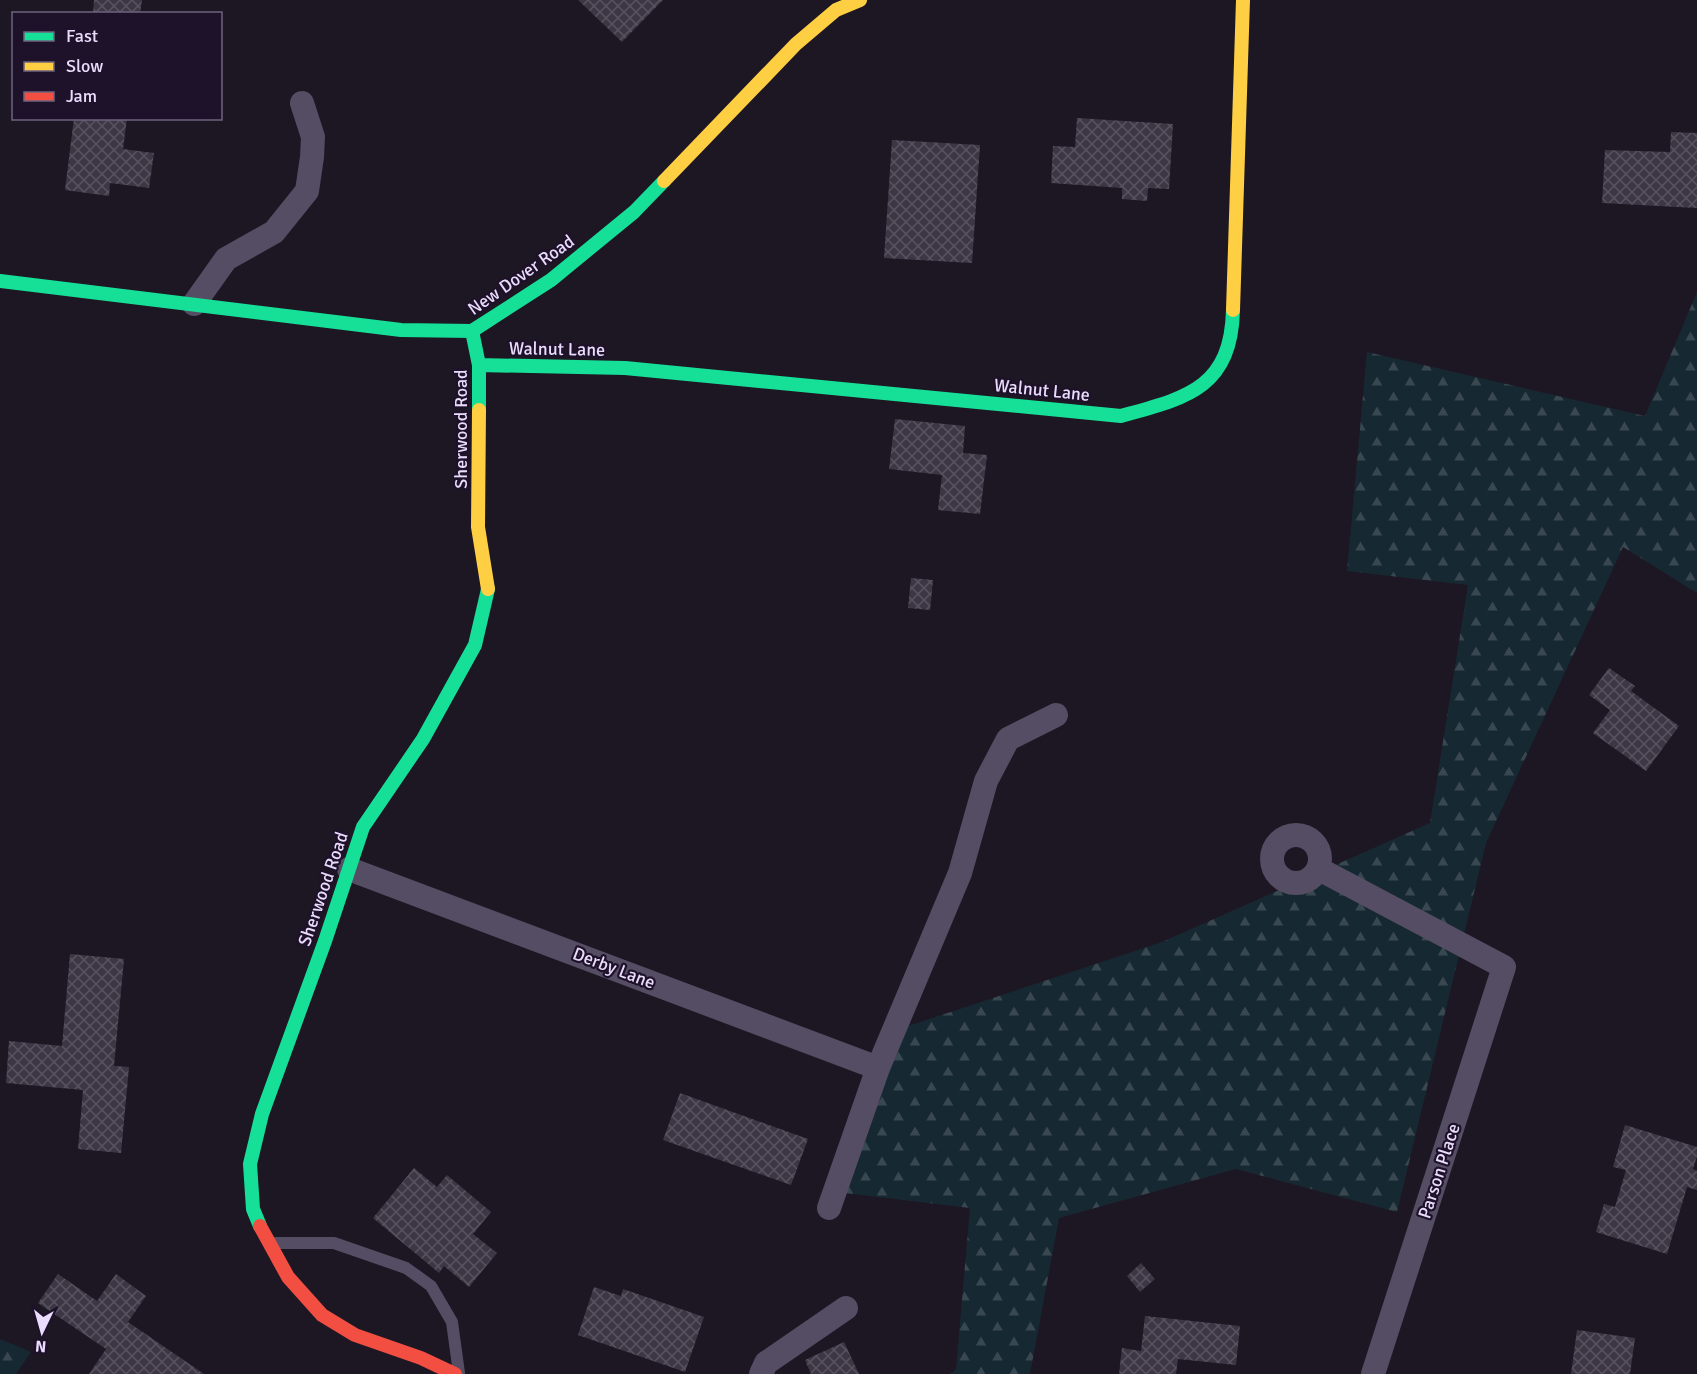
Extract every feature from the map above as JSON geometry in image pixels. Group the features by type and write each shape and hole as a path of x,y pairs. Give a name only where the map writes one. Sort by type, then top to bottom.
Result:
{"street":[{"name":"New Dover Road","path":"0,280 401,330 472,331 551,280 634,212 796,44 836,10 860,0"},
{"name":"Walnut Lane","path":"479,365 625,368 1120,416 1178,400 1210,380 1227,356 1233,324 1243,0"},
{"path":"194,304 226,259 274,232 307,191 313,137 302,103"},
{"name":"Sherwood Road","path":"457,1374 421,1358 355,1335 322,1315 288,1277 269,1243 253,1209 250,1164 262,1114 325,941 363,826 423,739 475,645 488,589 478,527 479,365 472,331"},
{"path":"829,1208 878,1068 960,873 986,781 1008,739 1056,715"},
{"name":"Derby Lane","path":"349,868 878,1068"},
{"name":"Parson Place","path":"1319,869 1504,967 1373,1374"},
{"path":"761,1374 766,1363 846,1308"}],"lane":[{"path":"269,1243 334,1243 406,1268 430,1286 452,1322 457,1374"}],"green space":[{"path":"1697,292 1697,593 1623,547 1486,843 1397,1212 1236,1169 1059,1218 1030,1374 951,1374 956,1369 970,1208 828,1191 884,1034 1162,942 1430,823 1468,585 1347,571 1367,352 1645,416"},
{"path":"0,1339 31,1352 16,1374 0,1374"}],"building":[{"path":"94,0 142,0 140,12 93,12"},
{"path":"578,0 663,0 622,42"},
{"path":"1077,118 1173,124 1169,189 1148,188 1147,201 1122,199 1122,188 1051,183 1053,146 1075,147"},
{"path":"74,120 127,120 123,149 154,153 149,188 110,183 109,196 65,190"},
{"path":"1671,132 1697,133 1697,208 1602,203 1605,150 1670,152"},
{"path":"892,140 980,145 972,263 884,258"},
{"path":"895,419 965,426 963,453 987,455 980,514 938,510 942,475 889,469"},
{"path":"911,578 933,580 930,610 908,608"},
{"path":"1609,668 1635,686 1631,691 1679,726 1646,771 1593,733 1610,710 1589,695"},
{"path":"70,954 124,959 114,1066 129,1067 121,1153 78,1149 83,1090 6,1083 9,1041 62,1046"},
{"path":"680,1093 808,1139 791,1185 663,1140"},
{"path":"1625,1125 1697,1147 1693,1169 1697,1171 1697,1190 1687,1187 1667,1254 1596,1232 1604,1204 1615,1207 1626,1170 1613,1167"},
{"path":"414,1168 437,1187 447,1175 491,1212 473,1234 497,1253 469,1287 444,1266 439,1273 373,1218"},
{"path":"1141,1263 1155,1279 1140,1292 1127,1276"},
{"path":"58,1274 97,1301 116,1274 146,1296 128,1322 204,1374 89,1374 106,1349 38,1303"},
{"path":"594,1287 621,1296 623,1289 704,1317 685,1372 578,1335"},
{"path":"1145,1316 1240,1326 1236,1365 1178,1359 1176,1374 1119,1374 1122,1348 1141,1351"},
{"path":"1577,1330 1635,1338 1630,1374 1571,1374"},
{"path":"844,1342 859,1374 811,1374 805,1360"}],"traffic: fast":[{"path":"0,281 401,330 472,331 551,280 634,212 664,181"},
{"path":"479,365 625,368 1121,416 1166,403 1184,395 1201,386 1214,374 1224,357 1230,336 1233,310"},
{"path":"472,331 479,365 479,410"},
{"path":"260,1226 253,1209 250,1164 262,1114 325,941 363,827 423,739 475,645 488,589"}],"traffic: slow":[{"path":"664,181 796,44 836,10 860,0"},
{"path":"1233,310 1243,0"},
{"path":"479,410 478,527 488,589"}],"traffic: jam":[{"path":"260,1226 288,1277 322,1315 355,1335 421,1358 455,1374"}]}
